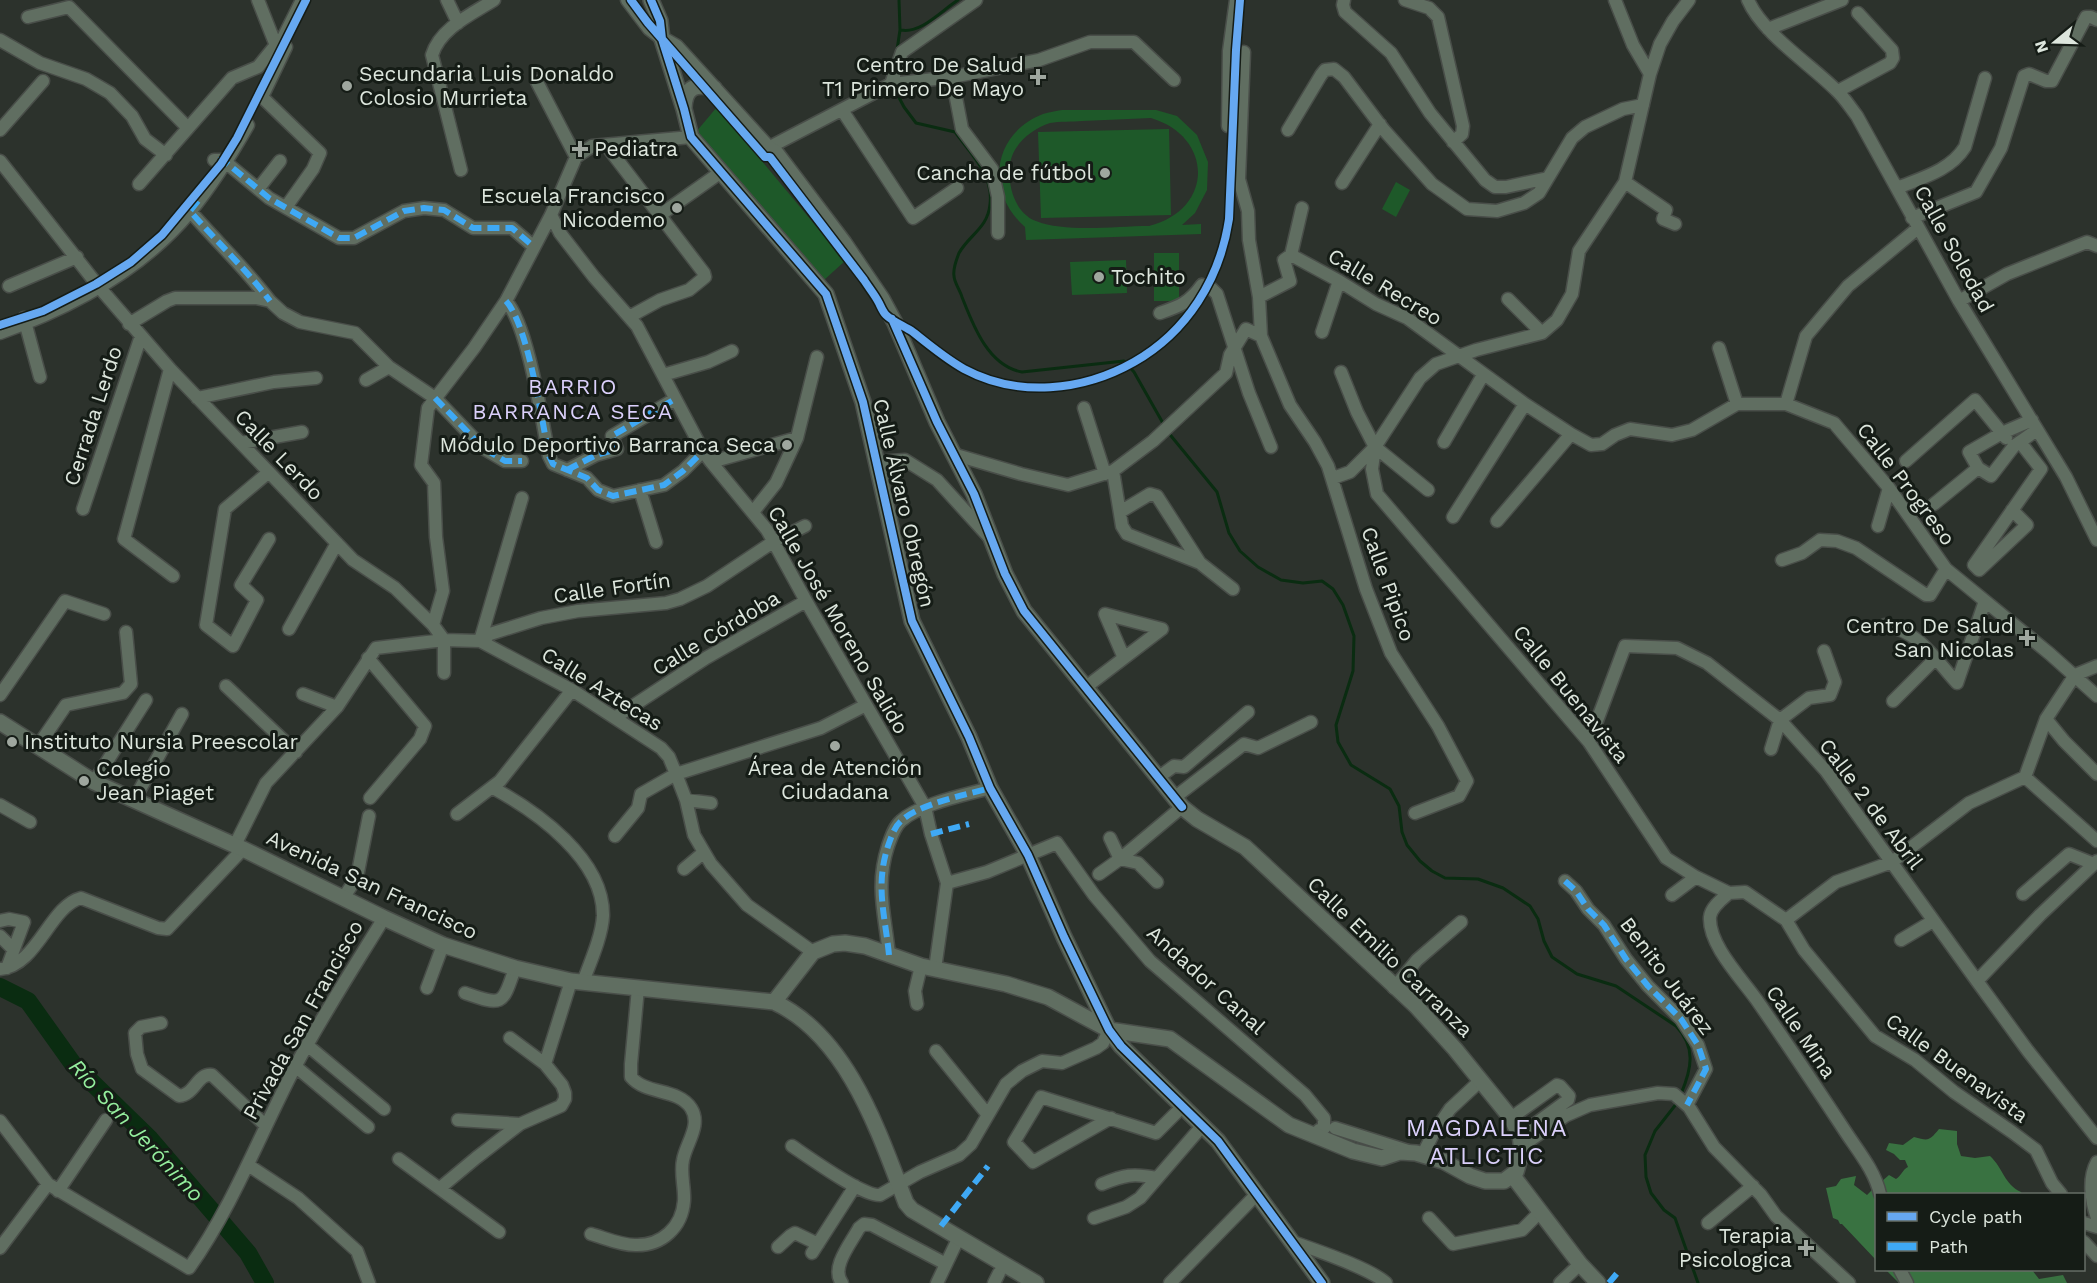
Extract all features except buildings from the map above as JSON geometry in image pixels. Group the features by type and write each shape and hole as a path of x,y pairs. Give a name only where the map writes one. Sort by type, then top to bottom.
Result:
{"street":[{"path":"258,0 281,44"},
{"path":"286,207 313,169 320,153 262,97 281,44 302,0"},
{"path":"447,0 459,23"},
{"path":"461,170 432,55 435,44 459,23 494,0"},
{"path":"627,0 649,29 662,39"},
{"name":"Calle Álvaro Obregón","path":"651,0 660,21 662,39 691,137 826,294 863,402 912,621 969,736 990,788 1028,855 1109,1030"},
{"path":"891,84 902,52 976,0"},
{"path":"1228,126 1229,51 1236,0"},
{"path":"1344,0 1345,12 1391,53 1430,113 1485,180 1495,187 1506,187 1548,177"},
{"path":"1405,0 1429,8 1438,17 1464,126 1462,134 1453,142"},
{"path":"1615,0 1633,45 1650,74"},
{"path":"1673,21 1677,0"},
{"path":"1333,478 1350,472 1375,447 1420,378 1436,364 1542,333 1557,320 1572,294 1579,251 1625,182 1650,74 1660,44 1673,21 1689,0"},
{"name":"Calle Soledad","path":"1748,0 1755,14 1768,29 1839,92 1872,140 1959,301 2066,477 2097,540"},
{"path":"1768,29 1842,0"},
{"path":"28,17 69,7 188,128"},
{"path":"1839,92 1890,63 1893,58 1892,50 1858,13"},
{"path":"1786,404 1806,336 1848,286 1915,223 1976,192 2001,148 2025,76 2029,74 2052,81 2086,17 2097,20"},
{"name":"Calle Emilio Carranza","path":"662,39 676,47 768,148 776,153 844,243 882,299 895,323 937,422 956,455 974,494 1005,574 1024,611 1178,802 1197,819 1245,847 1437,1028 1511,1118 1522,1140"},
{"path":"0,40 40,63 86,79 110,93 132,116 145,139 166,155"},
{"path":"768,148 891,84 952,77 1039,60 1090,42 1134,42 1174,80"},
{"path":"139,184 232,78 261,64 274,46 281,44"},
{"name":"Calle Pipico","path":"1244,52 1239,179 1248,211 1259,297 1261,336 1290,405 1315,442 1333,478 1343,518 1366,589 1391,653 1438,726 1467,781 1459,796 1415,813"},
{"path":"1288,130 1321,75 1326,70 1334,69 1344,77 1380,124 1432,184 1467,209 1497,211 1524,203 1539,193 1572,138 1585,127 1623,109 1643,105"},
{"path":"952,77 962,129 992,169 998,197 998,232"},
{"path":"1897,188 1949,165 1960,155 1965,147 1985,78"},
{"path":"0,129 43,81"},
{"path":"537,82 576,158"},
{"path":"684,108 686,96 692,89 700,86 714,88"},
{"path":"842,110 913,218 957,188"},
{"path":"1342,183 1380,124"},
{"path":"0,333 78,300 121,273 171,233 190,211 220,161 248,125"},
{"path":"432,625 443,591 436,537 434,483 421,465 428,408 474,348 506,301 551,215 576,158 592,146 691,137"},
{"path":"606,145 705,277 689,290 660,300 629,317"},
{"name":"Calle Lerdo","path":"0,161 4,176 77,257 129,324 170,369 353,560 395,588 444,640"},
{"path":"220,161 269,198 339,238 354,238 404,211 424,207 444,210 473,228 512,228 534,247"},
{"path":"258,189 280,161"},
{"path":"660,215 721,172"},
{"path":"1625,182 1666,210 1664,219 1675,224"},
{"path":"1259,297 1290,281 1284,260 1291,255 1302,208"},
{"path":"190,211 283,313 300,322 355,333 389,367 435,398 483,448 505,461 522,461"},
{"name":"Calle José Moreno Salido","path":"551,215 560,233 637,326 703,451 753,512 773,542 925,807 947,883"},
{"path":"1959,301 2007,274 2087,242 2097,246"},
{"name":"Calle Recreo","path":"1291,255 1376,304 1407,318 1457,356"},
{"path":"9,286 77,257"},
{"path":"1322,332 1339,281"},
{"path":"1160,313 1183,305 1194,297 1202,285 1217,294 1249,393 1271,447"},
{"path":"129,324 175,298 256,298 270,301"},
{"path":"1508,299 1542,333"},
{"path":"506,301 513,309 525,342 549,456 553,464 587,478 598,490 613,496 671,481 703,451"},
{"path":"25,321 40,377"},
{"path":"956,455 1068,485 1109,472 1153,441 1226,373 1234,347 1246,329 1261,336"},
{"name":"Cerrada Lerdo","path":"83,508 141,336"},
{"path":"1719,348 1737,405"},
{"path":"663,375 708,362 732,351"},
{"name":"Calle Progreso","path":"1457,356 1570,434 1591,445 1602,444 1630,429 1672,435 1692,430 1737,405 1786,404 1834,423 1889,489 1946,569 2075,675 2097,696"},
{"path":"753,512 776,483 797,438 817,357"},
{"path":"366,380 389,367"},
{"path":"170,369 124,539 173,576"},
{"path":"1341,372 1357,412 1375,447 1428,490"},
{"path":"1444,442 1483,375"},
{"path":"197,398 274,382 316,378"},
{"path":"567,470 596,455 617,450 612,436 675,399"},
{"path":"1906,461 1975,400 2002,433 2017,444 2041,469 2012,510 1974,565 1979,570 2028,525 2012,510"},
{"path":"1453,517 1525,404"},
{"path":"1084,408 1109,472 1123,530 1132,537 1200,563 1233,589"},
{"path":"2034,425 1991,477 1978,468 1969,452 2002,433 2034,425"},
{"path":"241,443 302,432"},
{"path":"1497,521 1570,434"},
{"path":"711,462 797,438"},
{"name":"Calle Buenavista","path":"1375,447 1372,469 1377,494 1589,742 1666,858 1696,877 1729,893 1745,892 1786,921 1804,950 1875,1036 1916,1060 1954,1092 2036,1150 2052,1183 2060,1193"},
{"path":"876,462 905,460 937,480 993,541"},
{"path":"1934,504 1978,468"},
{"path":"269,472 225,509 206,625 233,646 257,600 241,585 269,539"},
{"path":"1878,526 1889,489"},
{"path":"640,490 656,542"},
{"path":"1120,512 1150,494 1157,496 1200,563"},
{"path":"482,642 522,498"},
{"name":"Calle Fortín","path":"482,642 487,636 497,631 541,618 578,611 666,603 680,598 707,586 773,542 805,526"},
{"path":"1782,560 1802,553 1820,540 1837,541 1856,548 1930,596 1946,569"},
{"path":"289,629 337,543"},
{"path":"0,695 65,601 104,614"},
{"name":"Calle Córdoba","path":"616,717 706,658 806,601"},
{"path":"1885,625 1901,628 1917,638 1957,683 1985,601"},
{"path":"1086,687 1124,658 1162,629 1105,614 1124,658"},
{"path":"38,746 66,705 123,693 131,684 126,632"},
{"path":"3,969 24,958 74,899 81,898 167,929 239,847 266,783 337,707 376,648 444,640 444,673"},
{"name":"Calle Aztecas","path":"444,640 482,642 572,690 662,748 669,757 676,774 686,800 694,835 704,853 747,905 813,952"},
{"name":"Calle 2 de Abril","path":"1589,742 1625,646 1677,648 1707,663 1780,720 1826,771 2028,1051 2097,1138"},
{"path":"1770,749 1780,720 1809,698 1830,694 1835,682 1824,651"},
{"path":"368,658 425,726 420,739 369,798"},
{"path":"1893,701 1935,659"},
{"path":"1786,921 1836,882 1892,862 1969,803 2025,777 2046,719 2075,675 2097,666"},
{"path":"226,686 296,752"},
{"path":"457,814 493,788 572,690"},
{"path":"303,694 337,707"},
{"path":"94,782 146,700"},
{"path":"615,836 638,808 641,794 676,774 812,732 866,705"},
{"path":"1159,777 1174,766 1184,767 1248,712"},
{"path":"134,800 182,714"},
{"path":"2046,719 2095,768"},
{"name":"Avenida San Francisco","path":"0,722 94,782 239,847 442,945 515,968 577,982 774,1002"},
{"path":"1099,874 1120,859 1178,802 1244,744 1258,748 1311,722"},
{"path":"2025,777 2097,842"},
{"path":"493,788 532,812 557,832 582,861 600,895 603,917 545,1064"},
{"path":"889,955 880,890 881,873 892,835 900,822 925,807 990,788"},
{"path":"686,800 711,803"},
{"path":"0,805 30,822"},
{"path":"344,897 357,877 369,816"},
{"path":"1110,838 1120,859"},
{"name":"Andador Canal","path":"1028,855 1057,843 1094,895 1150,961 1305,1095 1324,1118 1324,1128 1314,1136"},
{"path":"684,869 704,853"},
{"path":"1977,981 2040,915 2096,863 2069,854 2023,894"},
{"path":"917,1004 915,991 928,968 947,883 987,872 1028,855"},
{"path":"1120,859 1138,863 1157,882"},
{"path":"1672,895 1696,877"},
{"name":"Benito Juárez","path":"1565,881 1604,925 1641,977 1681,1019 1698,1045 1706,1069 1686,1104"},
{"name":"Calle Mina","path":"1729,893 1718,902 1710,915 1713,936 1729,964 1834,1114 1877,1181 1880,1193"},
{"name":"Privada San Francisco","path":"53,1188 189,1268 204,1247 231,1197 295,1066 384,918"},
{"path":"0,921 24,922 3,969"},
{"path":"1901,940 1933,921"},
{"path":"1394,988 1417,960 1461,922"},
{"path":"0,936 13,949"},
{"path":"1033,1282 912,1210 906,1203 872,1118 836,1056 826,1041 814,1030 786,1007 774,1002 813,952 833,944 865,946 928,968 1006,984 1048,997 1109,1030 1170,1039 1289,1125 1353,1151 1382,1158 1391,1154 1416,1153 1450,1110 1480,1082"},
{"path":"427,988 442,945"},
{"path":"465,993 487,1001 499,1001 504,997 515,968"},
{"path":"591,1234 637,1245 662,1239 675,1228 681,1218 684,1201 682,1161 695,1124 694,1116 691,1108 679,1098 638,1084 631,1077 638,988"},
{"path":"161,1023 141,1027 135,1033 137,1054 142,1069 179,1096 190,1093 202,1077 207,1074 213,1075 266,1125"},
{"path":"1109,1030 1122,1046 1218,1141 1322,1283"},
{"path":"792,1146 855,1186 878,1196 920,1172 959,1155 971,1144 1006,1084 1022,1071 1042,1061 1062,1063 1096,1048 1103,1043 1109,1030"},
{"path":"440,1188 520,1124 553,1111 561,1106 565,1099 562,1085 545,1064 510,1038"},
{"path":"307,1046 384,1109"},
{"path":"936,1051 988,1115"},
{"path":"295,1066 368,1127"},
{"path":"1335,1128 1443,1161 1470,1176 1485,1181 1504,1181 1513,1176 1518,1169 1522,1140 1568,1100 1569,1096 1557,1085 1511,1118"},
{"path":"1522,1140 1590,1105 1658,1092 1674,1094 1686,1104 1714,1147 1761,1194 1776,1216 1849,1283"},
{"path":"1111,1118 1033,1162 1014,1142 1041,1097 1111,1118 1156,1133 1183,1106"},
{"path":"0,1248 53,1188 106,1120"},
{"path":"459,1120 520,1124"},
{"path":"0,1121 53,1188"},
{"path":"1094,1218 1126,1207 1140,1198 1203,1125"},
{"path":"399,1159 499,1232"},
{"path":"2097,1162 2091,1184 2093,1206 2097,1218"},
{"path":"248,1164 298,1198 357,1251 369,1283"},
{"path":"1102,1184 1128,1174 1157,1178"},
{"path":"1513,1176 1580,1264 1598,1283"},
{"path":"778,1247 795,1233 815,1248 855,1186"},
{"path":"1708,1223 1753,1186"},
{"path":"1170,1283 1257,1194"},
{"path":"1429,1218 1453,1244 1522,1230 1540,1212"},
{"path":"842,1283 838,1277 837,1268 859,1228 864,1224 872,1225 946,1264"},
{"path":"937,1283 959,1237"},
{"path":"1293,1242 1331,1256 1386,1283"},
{"path":"2085,1243 2097,1256"},
{"path":"357,1251 360,1283"},
{"path":"1560,1283 1580,1264"}],"green space":[{"path":"717,107 845,261 824,280 696,132"},
{"path":"1060,110 1156,110 1177,116 1197,135 1208,162 1207,190 1195,213 1182,225 1201,224 1201,234 1026,240 1025,227 1012,213 1004,197 1000,181 1000,165 1004,149 1013,135 1026,123 1043,114","holes":["1151,118 1172,127 1186,141 1195,156 1198,173 1195,190 1186,205 1170,218 1149,226 1062,227 1048,225 1028,217 1017,204 1011,188 1009,171 1012,156 1015,149 1030,133 1043,126 1058,122"]},
{"name":"Cancha de fútbol","path":"1169,129 1171,215 1041,218 1038,132"},
{"path":"1396,182 1410,190 1396,217 1382,209"},
{"path":"1154,253 1179,253 1179,301 1154,301"},
{"name":"Tochito","path":"1126,260 1127,293 1072,295 1070,262"},
{"path":"1939,1129 1957,1131 1957,1144 1961,1156 1975,1158 1990,1156 2011,1185 2022,1193 1875,1193 1875,1259 1838,1220 1833,1218 1826,1188 1836,1186 1841,1179 1856,1176 1854,1185 1867,1195 1872,1190 1881,1192 1881,1182 1889,1175 1896,1179 1908,1167 1905,1160 1900,1160 1886,1150 1889,1143 1903,1145 1914,1137 1928,1139"},
{"path":"1887,1271 2033,1271 2039,1279 2063,1275 2067,1283 1899,1283"}],"waterway":[{"path":"897,50 900,30 899,0"},
{"path":"901,30 924,25 958,0"},
{"path":"894,88 916,123 955,132 985,174 990,193 989,212 982,225 959,253 954,273 971,320 991,353 1000,362 1022,372 1124,361 1134,372 1164,425"},
{"path":"1167,431 1217,492 1229,533 1240,551 1258,567 1281,580 1303,583 1322,581 1333,589 1343,605 1354,636 1353,671 1336,725 1338,742 1351,765 1390,789 1399,806 1402,832 1407,845 1420,861 1445,878 1478,879 1503,888 1530,906 1538,919 1544,941 1552,957 1577,974 1616,986 1676,1026 1687,1042 1690,1058 1690,1067 1681,1094"},
{"name":"Río San Jerónimo","path":"0,987 28,1001 73,1064 150,1139 248,1253 265,1283"},
{"path":"1677,1103 1655,1131 1645,1155 1646,1177 1651,1193 1664,1210 1675,1218 1698,1283"}],"marked path":[{"path":"218,160 223,160 269,198 339,238 354,238 404,211 424,208 444,210 473,228 512,228 534,247"},
{"path":"198,201 190,211 270,301"},
{"path":"506,301 521,330 538,398 549,456 553,464 587,478 598,490 613,496 664,485 683,471 703,451"},
{"path":"435,398 483,448 505,461 522,461"},
{"path":"567,470 596,455 617,449 612,436 675,399"},
{"path":"889,955 882,900 882,874 888,846 896,826 909,815 930,805 990,788"},
{"path":"931,834 969,824"},
{"path":"1565,881 1604,925 1626,959 1648,986 1681,1019 1698,1045 1706,1069 1687,1105"},
{"path":"941,1226 988,1166"},
{"path":"1609,1283 1619,1271"}],"cycle path":[{"path":"0,325 43,311 96,284 131,262 162,235 221,164 237,138 306,0"},
{"path":"631,0 648,23 765,157 770,157 864,280 886,315 964,369 1006,384 1028,387 1072,385 1114,372 1134,362 1153,350 1170,335 1198,302 1209,283 1225,241 1229,219 1240,0"},
{"path":"651,0 660,21 662,39 691,137 826,294 863,402 912,621 969,737 990,788 1028,855 1109,1030 1121,1046 1218,1141 1322,1283"},
{"path":"892,319 937,422 974,494 1005,574 1024,611 1182,807"}],"place":[{"name":"Centro De Salud T1 Primero De Mayo","path":"1038,77"},
{"name":"Secundaria Luis Donaldo Colosio Murrieta","path":"347,86"},
{"name":"Pediatra","path":"580,149"},
{"name":"Cancha de fútbol","path":"1105,173"},
{"name":"Escuela Francisco Nicodemo","path":"677,208"},
{"name":"Tochito","path":"1099,277"},
{"name":"Módulo Deportivo Barranca Seca","path":"787,445"},
{"name":"Centro De Salud San Nicolas","path":"2027,638"},
{"name":"Instituto Nursia Preescolar","path":"12,742"},
{"name":"Área de Atención Ciudadana","path":"835,746"},
{"name":"Colegio Jean Piaget","path":"84,781"},
{"name":"Terapia Psicologica","path":"1806,1248"}],"district":[{"name":"BARRIO BARRANCA SECA","path":"573,398"},
{"name":"MAGDALENA ATLICTIC","path":"1487,1142"}]}
